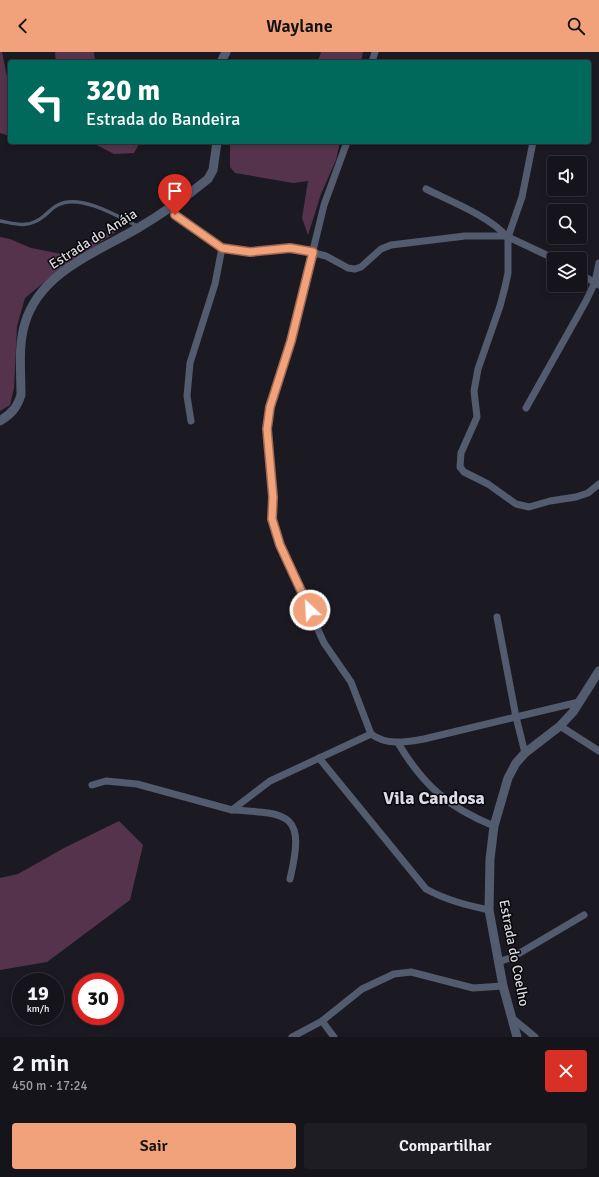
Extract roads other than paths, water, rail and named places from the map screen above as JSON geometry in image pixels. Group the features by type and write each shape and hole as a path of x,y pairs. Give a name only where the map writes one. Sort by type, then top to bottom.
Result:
{"street":[{"name":"Estrada do Anáia","path":"0,421 15,410 19,404 21,395 21,340 24,323 38,297 47,286 65,270 140,227 208,179 213,170 217,144"},
{"path":"346,144 324,205 291,341 270,407 267,429 273,497 272,519 280,545 324,643 351,682 371,734 378,740 398,743 424,739 579,702"},
{"path":"533,144 522,196 507,236 508,267 505,287 478,369 474,391 477,417 461,453 460,467 464,472 488,484 516,504 529,507 550,501 576,498 588,493 599,484"},
{"path":"426,189 478,216 507,236 547,255"},
{"path":"170,206 179,218 222,248 250,252 290,248 326,256 348,268 354,269 361,267 381,249 391,246 465,236 507,236"},
{"path":"191,421 187,396 190,363 213,292 222,248"},
{"path":"526,408 597,283 599,263"},
{"path":"587,278 597,283"},
{"path":"497,617 516,717 525,753"},
{"name":"Estrada do Coelho","path":"517,1037 503,986 489,910 490,859 494,826 508,778 516,764 525,753 560,726 579,702 599,671"},
{"path":"560,726 599,751"},
{"path":"232,810 270,781 371,734"},
{"path":"398,743 437,794 455,807 494,826"},
{"path":"319,758 426,889 439,896 458,903 489,910"},
{"path":"92,785 106,781 136,784 232,810 271,813 284,817 292,823 295,832 296,843 290,879"},
{"path":"498,962 513,957 584,915"},
{"path":"292,1037 322,1021 362,990 394,974 411,972 473,988 503,986"},
{"path":"512,1018 535,1037"},
{"path":"322,1021 334,1037"}],"lane":[{"path":"0,221 18,225 28,224 42,218 58,205 66,202 77,202 92,205 140,227"}],"district":[{"name":"Vila Candosa","path":"434,798"}]}
